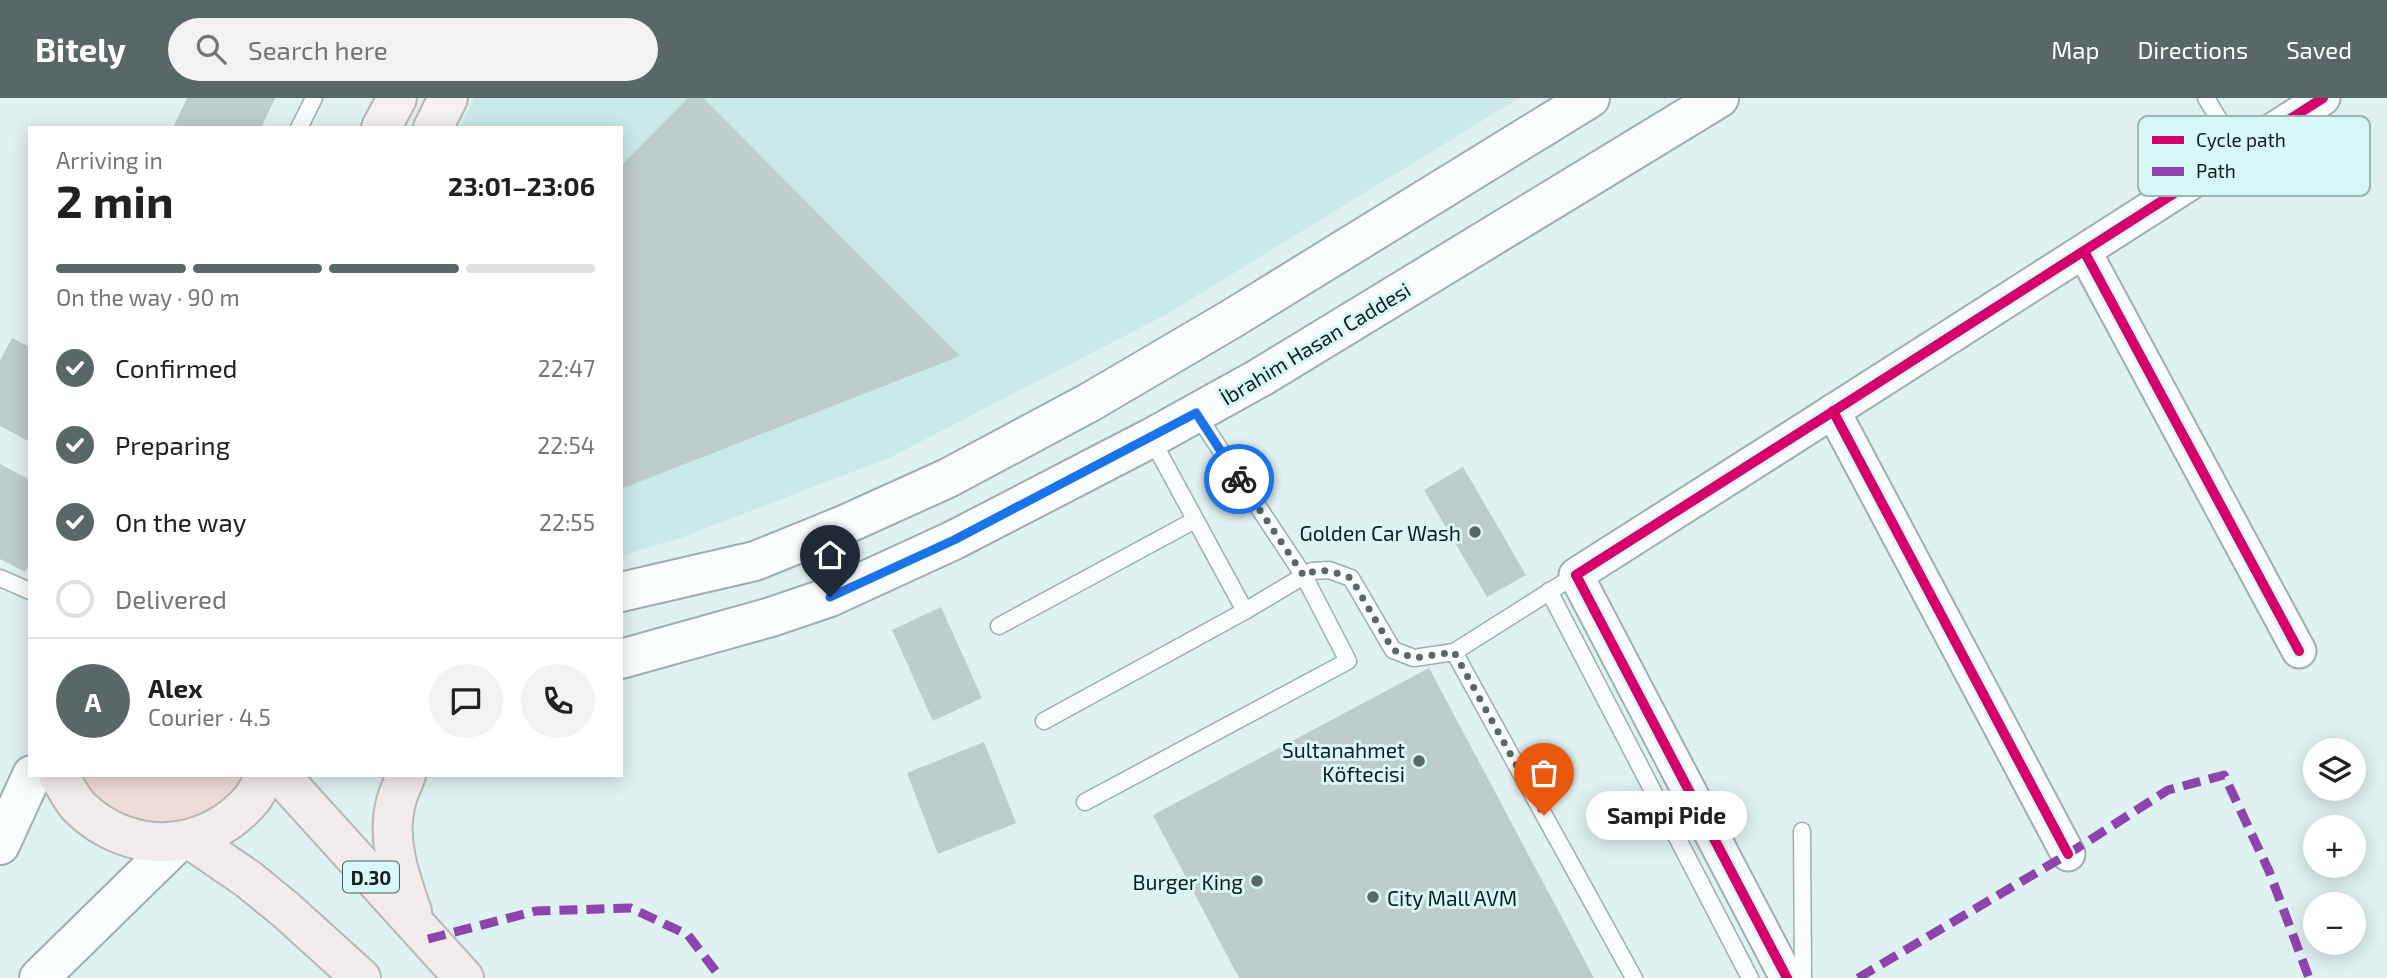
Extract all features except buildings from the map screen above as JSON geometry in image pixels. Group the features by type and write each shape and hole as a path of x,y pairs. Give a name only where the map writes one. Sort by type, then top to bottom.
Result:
{"highway":[{"path":"59,777 78,806 107,829 141,841 185,841 225,824 253,798 264,777"},
{"name":"D.30","path":"282,777 464,978"},
{"path":"405,777 395,803 396,864 417,927"},
{"path":"185,841 277,902 361,978"}],"main road":[{"path":"623,592 755,561 948,478 1090,402 1233,318 1590,98"},
{"name":"İbrahim Hasan Caddesi","path":"623,658 771,617 830,597 954,540 1151,438 1272,370 1719,98"},
{"path":"0,845 31,777"},
{"path":"39,978 185,841"}],"street":[{"path":"2296,116 2323,98"},
{"path":"1787,978 1563,583 2173,196"},
{"path":"2085,253 2300,651"},
{"path":"1833,411 2068,853"}],"lane":[{"path":"300,126 314,98"},
{"path":"2206,98 2217,116"},
{"path":"1085,802 1348,662 1304,576 1196,413"},
{"path":"1151,438 1245,611"},
{"path":"999,626 1195,520"},
{"path":"1044,721 1245,611 1312,571 1329,570 1351,578 1393,650 1414,658 1454,652 1563,583 1750,978"},
{"path":"0,578 28,590"},
{"path":"1454,652 1634,978"},
{"path":"1802,831 1804,978"}],"shaded area":[{"path":"474,98 1519,98 1167,314 891,457 683,537 623,555 623,126 460,126"},
{"path":"82,777 240,777 232,791 205,815 169,826 133,823 111,811"}],"marked path":[{"path":"1858,978 2068,854 2168,790 2224,775 2269,871 2309,978"},
{"path":"428,939 536,911 631,908 688,935 721,978"}],"cycle path":[{"path":"2295,116 2323,98"},
{"path":"1787,978 1576,575 2171,196"},
{"path":"2085,253 2299,651"},
{"path":"1833,411 2068,854"}],"way so far":[{"path":"1239,479 1304,576 1312,571 1329,570 1351,578 1393,650 1414,658 1454,652 1544,815"}],"place":[{"name":"Golden Car Wash","path":"1475,532"},
{"name":"Sultanahmet Köftecisi","path":"1419,761"},
{"name":"Sampi Pide","path":"1544,815"},
{"name":"Burger King","path":"1257,881"},
{"name":"City Mall AVM","path":"1373,897"}],"route":[{"path":"830,597 954,540 1196,413 1239,479"}]}
